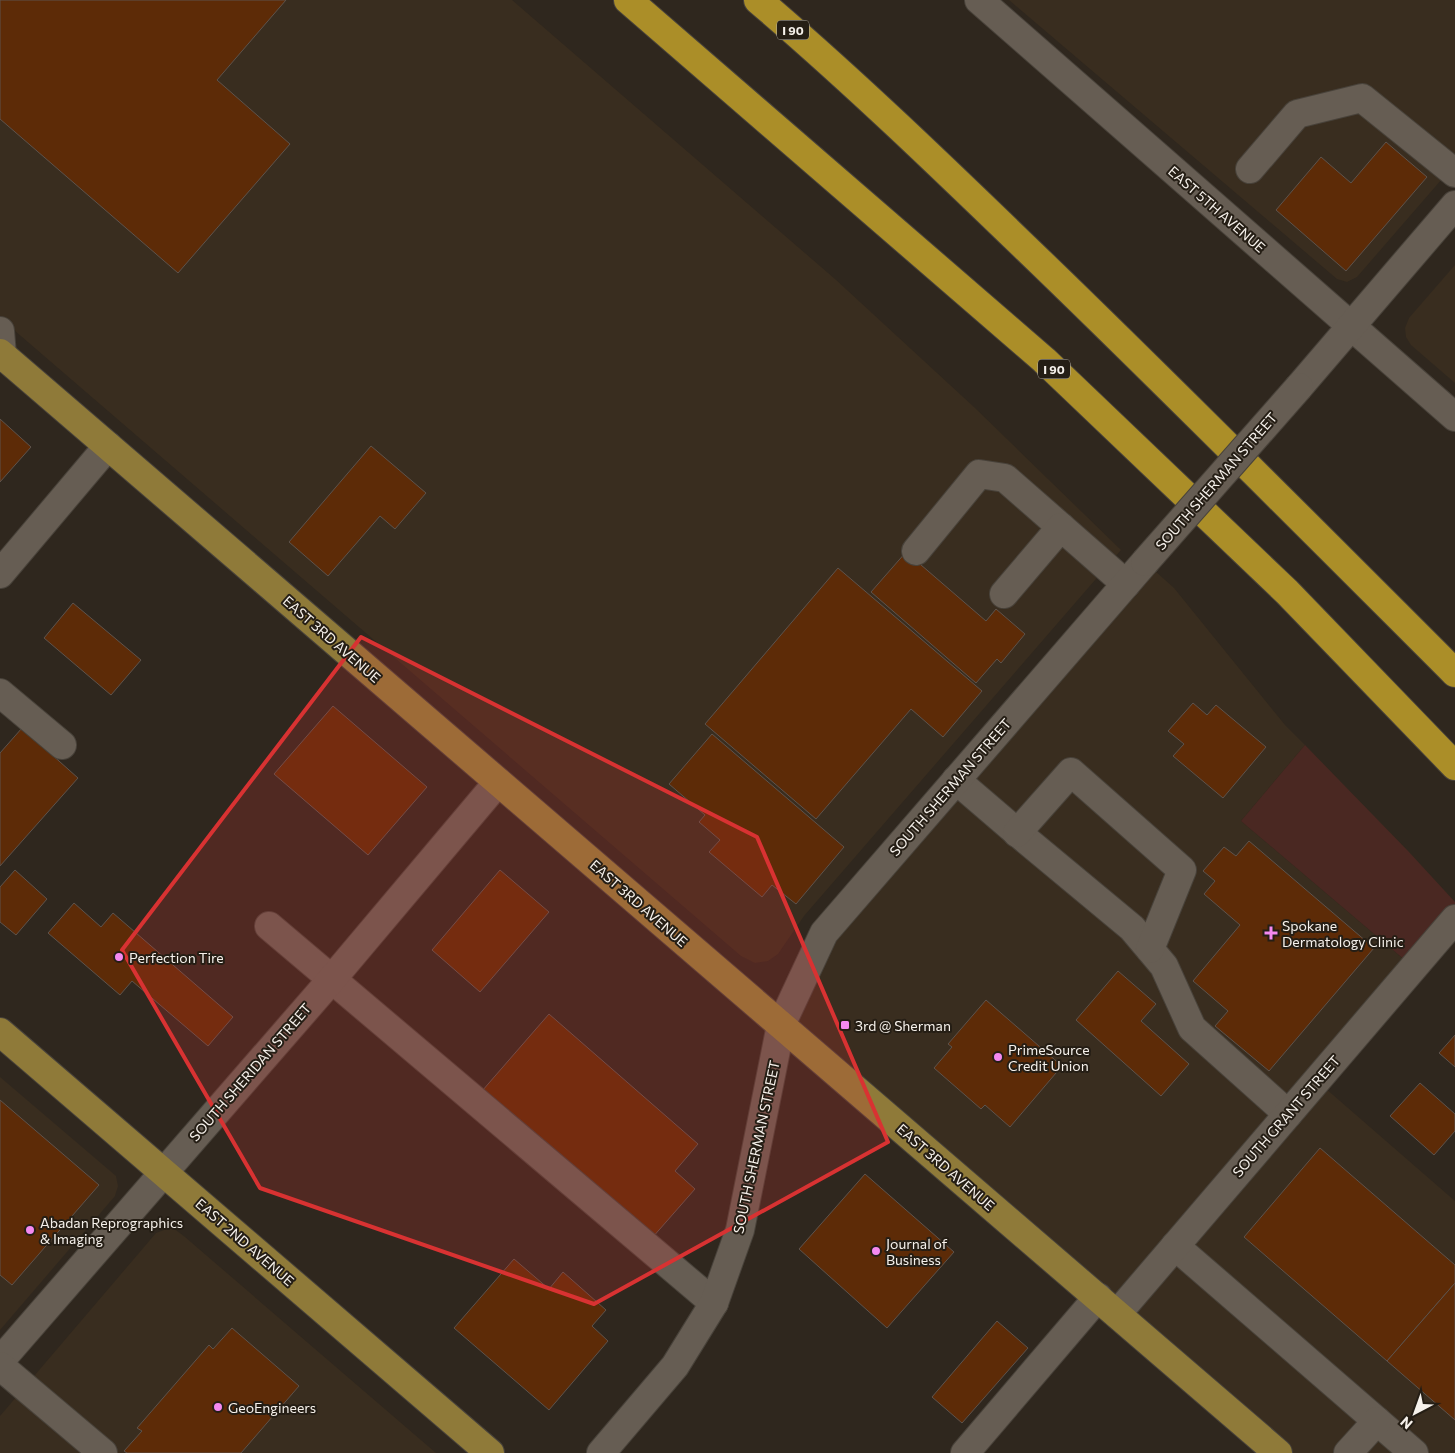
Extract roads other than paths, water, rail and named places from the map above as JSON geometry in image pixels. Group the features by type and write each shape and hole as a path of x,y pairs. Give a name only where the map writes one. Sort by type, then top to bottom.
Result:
{"highway":[{"name":"I 90","path":"628,0 1044,360 1287,592 1455,766"},
{"name":"I 90","path":"758,0 836,68 1028,250 1155,373 1455,673"}],"main road":[{"name":"EAST 3RD AVENUE","path":"1,349 108,446 1278,1453"},
{"name":"EAST 2ND AVENUE","path":"0,1032 490,1453"}],"street":[{"name":"EAST 5TH AVENUE","path":"996,5 1350,326 1455,417"},
{"path":"1250,169 1297,114 1362,98 1455,173"},
{"name":"SOUTH SHERMAN STREET","path":"601,1453 675,1366 714,1303 740,1230 781,1025 824,933 1455,205"},
{"path":"0,574 108,446"},
{"path":"916,551 979,474 1004,478 1126,584"},
{"path":"1004,594 1061,527"},
{"path":"0,693 62,745"},
{"path":"1017,833 1071,772 1182,870 1150,949"},
{"path":"956,780 1132,928 1164,966 1192,1028 1288,1114"},
{"name":"SOUTH SHERIDAN STREET","path":"0,1361 332,979 498,782"},
{"name":"SOUTH GRANT STREET","path":"966,1453 1107,1305 1175,1246 1455,919"},
{"path":"269,926 714,1303"},
{"path":"1175,1246 1414,1453"},
{"path":"0,1366 103,1453"},
{"path":"1348,1453 1376,1420"}],"place":[{"name":"Spokane Dermatology Clinic","path":"1271,933"},
{"name":"Perfection Tire","path":"119,957"},
{"name":"3rd @ Sherman","path":"845,1025"},
{"name":"PrimeSource Credit Union","path":"998,1057"},
{"name":"Abadan Reprographics & Imaging","path":"30,1230"},
{"name":"Journal of Business","path":"876,1251"},
{"name":"GeoEngineers","path":"218,1407"}]}
